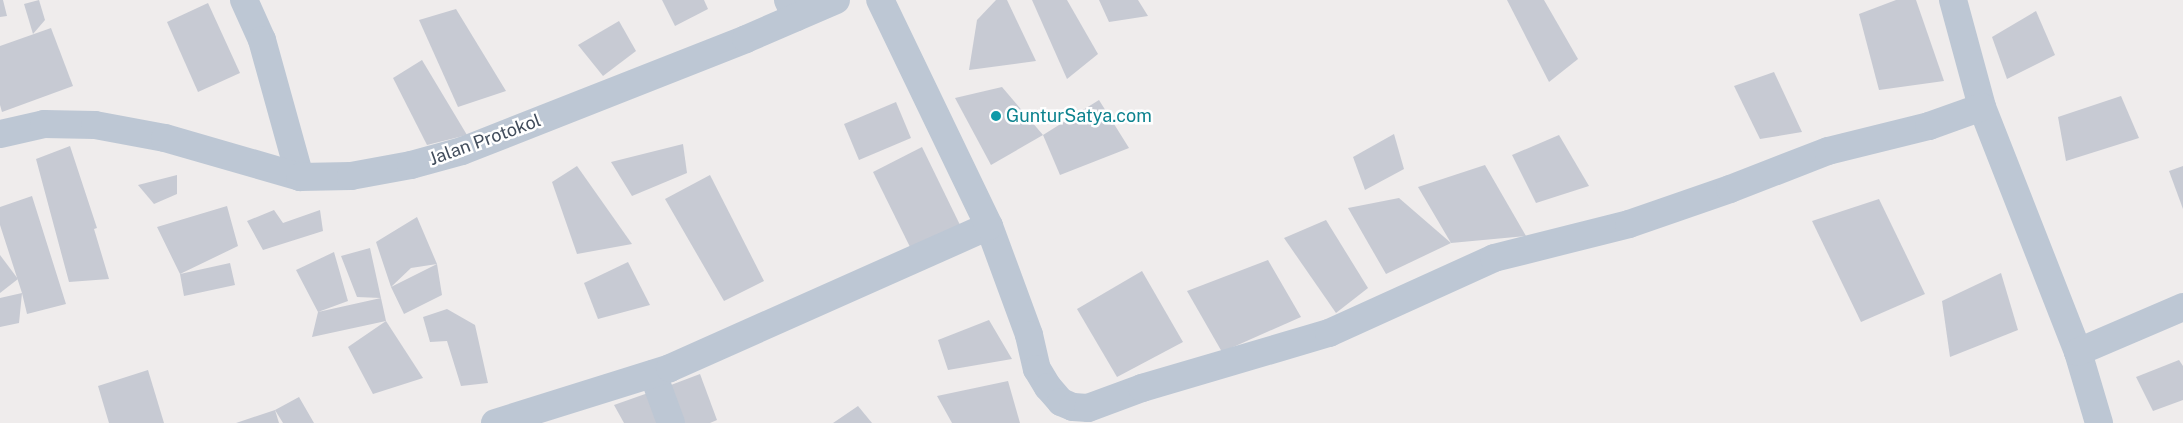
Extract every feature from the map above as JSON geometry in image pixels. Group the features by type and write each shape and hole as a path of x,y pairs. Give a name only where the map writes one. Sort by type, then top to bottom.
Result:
{"street":[{"path":"244,0 262,40 300,177"},
{"name":"Jalan Protokol","path":"0,134 44,124 95,125 165,138 300,177 351,176 411,165 462,151 792,9 836,0"},
{"path":"880,0 989,226 1029,335 1037,369 1048,387 1076,415 1088,408 1142,388 1329,333 1494,258 1629,224 1730,190 1828,151 1929,126 1982,107"},
{"path":"1953,0 1982,107 2078,352 2099,423"},
{"path":"495,423 670,368 989,226"},
{"path":"2078,352 2183,307"},
{"path":"653,374 671,423"}],"building":[{"path":"0,0 3,0 7,16 0,17"},
{"path":"39,0 45,20 33,34 24,4"},
{"path":"662,0 704,0 708,9 675,26"},
{"path":"996,0 1007,0 1036,61 969,70 977,20"},
{"path":"1032,0 1067,0 1098,54 1067,79"},
{"path":"1099,0 1138,0 1148,16 1109,22"},
{"path":"1507,0 1544,0 1578,59 1549,82"},
{"path":"1896,0 1916,0 1944,81 1879,90 1859,14"},
{"path":"208,3 240,73 198,92 167,22"},
{"path":"456,9 506,91 458,107 419,20"},
{"path":"2036,11 2055,55 2007,79 1992,37"},
{"path":"619,21 636,51 603,76 578,45"},
{"path":"51,28 73,86 2,112 0,105 0,46"},
{"path":"422,60 467,135 427,145 393,78"},
{"path":"1774,72 1802,132 1760,139 1734,86"},
{"name":"GunturSatya.com","path":"1002,87 1043,135 991,165 955,98"},
{"path":"2121,96 2139,138 2066,161 2058,117"},
{"path":"1099,100 1129,148 1060,175 1043,135"},
{"path":"896,102 911,138 859,160 844,124"},
{"path":"1394,134 1404,169 1365,190 1353,157"},
{"path":"1559,135 1589,186 1536,203 1512,155"},
{"path":"683,144 687,173 632,196 611,162"},
{"path":"70,146 97,228 94,229 109,279 69,282 36,159"},
{"path":"922,147 961,227 912,251 873,172"},
{"path":"1485,165 1526,236 1451,243 1418,187"},
{"path":"577,166 632,244 577,254 552,182"},
{"path":"2183,166 2183,209 2169,171"},
{"path":"177,175 177,194 154,204 138,185"},
{"path":"710,175 764,281 724,301 665,199"},
{"path":"32,196 66,304 27,314 0,225 0,207"},
{"path":"1399,198 1451,243 1386,274 1348,208"},
{"path":"1879,199 1925,294 1861,322 1812,221"},
{"path":"227,206 238,246 180,274 157,227"},
{"path":"274,210 283,223 320,210 323,231 263,250 247,221"},
{"path":"417,217 437,264 411,268 391,287 376,242"},
{"path":"1326,220 1368,288 1336,313 1284,238"},
{"path":"370,248 381,298 357,297 341,256"},
{"path":"334,252 348,301 318,312 296,270"},
{"path":"0,255 18,279 0,293"},
{"path":"1268,260 1301,317 1222,352 1187,291"},
{"path":"628,262 650,305 598,319 584,283"},
{"path":"230,263 235,285 184,296 180,274"},
{"path":"437,264 442,295 404,314 391,287"},
{"path":"1142,271 1183,342 1117,377 1077,309"},
{"path":"2001,273 2018,330 1950,357 1942,301"},
{"path":"22,293 19,323 0,327 0,298"},
{"path":"381,298 386,321 312,337 318,312"},
{"path":"447,309 475,325 488,383 461,386 447,341 430,342 423,317"},
{"path":"989,320 1012,359 948,370 938,340"},
{"path":"386,321 423,378 373,394 348,347"},
{"path":"2179,360 2183,366 2183,400 2153,411 2136,377"},
{"path":"148,370 164,423 109,423 98,386"},
{"path":"700,374 717,420 710,423 677,423 663,388"},
{"path":"1008,381 1020,423 952,423 937,396"},
{"path":"648,393 660,423 624,423 614,405"},
{"path":"299,397 314,423 283,423 275,410"},
{"path":"858,406 872,423 833,423"},
{"path":"275,410 279,423 236,423"}],"place":[{"name":"GunturSatya.com","path":"996,116"}]}
